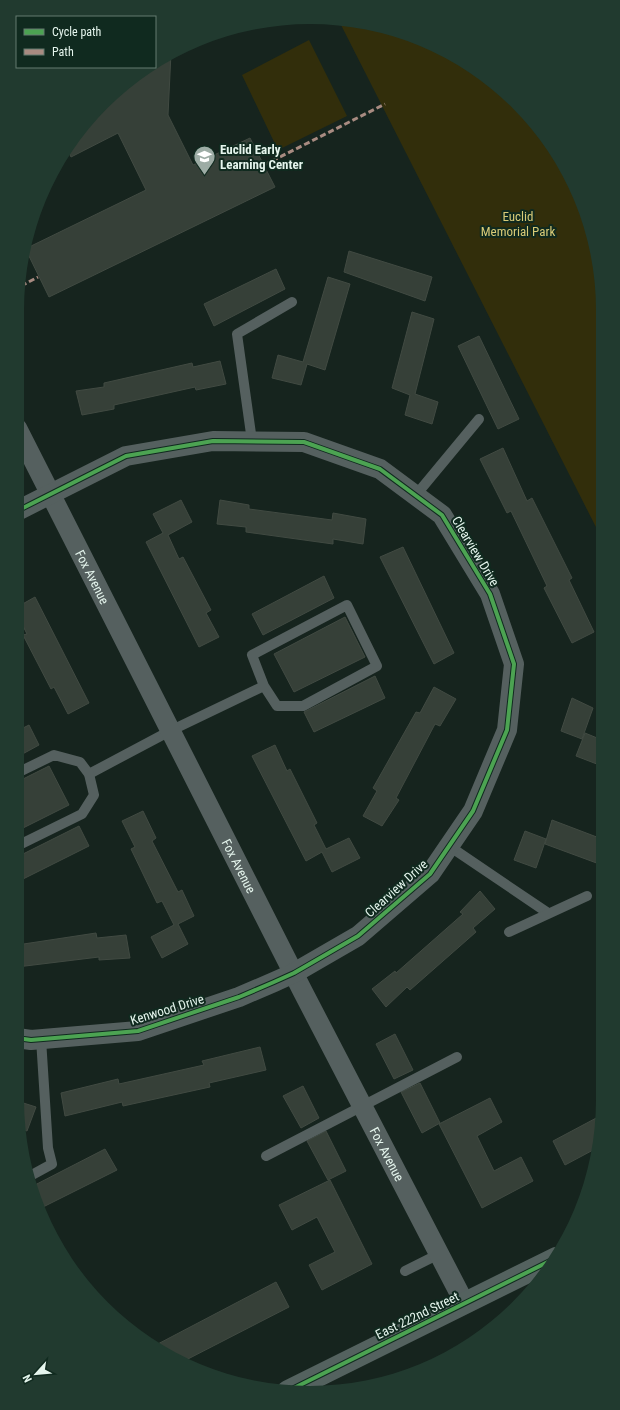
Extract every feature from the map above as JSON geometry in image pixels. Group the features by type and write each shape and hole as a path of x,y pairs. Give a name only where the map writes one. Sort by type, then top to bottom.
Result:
{"street":[{"name":"Clearview Drive","path":"49,494 126,456 214,441 304,442 380,469 442,515 490,594 514,664 507,730 473,811 430,874 358,936 294,973"},
{"name":"Fox Avenue","path":"24,442 170,731 464,1302"},
{"path":"24,507 49,494"},
{"name":"Kenwood Drive","path":"24,1039 31,1040 138,1031 239,997 294,973"},
{"name":"East 222nd Street","path":"303,1386 464,1302 545,1263"}],"lane":[{"path":"252,441 237,334 292,302"},
{"path":"416,495 479,419"},
{"path":"347,605 377,666 303,706 277,706 264,686 252,655 347,605"},
{"path":"89,774 170,731 264,686"},
{"path":"24,770 54,755 80,762 89,774 94,795 82,814 24,843"},
{"path":"450,846 548,913"},
{"path":"509,932 587,896"},
{"path":"34,1174 52,1164 48,1148 41,1039"},
{"path":"266,1156 457,1057"},
{"path":"405,1271 439,1254"}],"green space":[{"name":"Euclid Memorial Park","path":"341,26 366,29 402,39 436,53 469,72 499,95 525,121 548,151 567,184 581,218 591,254 594,273 596,310 596,527"},
{"path":"309,40 347,116 278,150 242,75"}],"building":[{"name":"Euclid Early Learning Center","path":"171,60 168,115 193,165 250,138 275,187 49,297 29,256 31,246 146,190 118,133 71,157 70,154 72,151 95,121 121,95 151,72"},
{"path":"349,251 432,277 425,301 344,272"},
{"path":"276,269 285,289 214,326 204,304"},
{"path":"328,277 350,284 325,370 307,364 301,385 272,378 278,355 303,362"},
{"path":"412,312 434,319 415,394 438,402 432,424 405,415 410,395 392,388"},
{"path":"479,336 519,419 498,429 458,346"},
{"path":"220,361 226,384 196,390 195,387 114,405 114,409 82,415 76,391 104,387 104,383 192,363 193,367"},
{"path":"503,448 527,501 532,498 572,578 569,580 594,632 572,643 544,588 547,586 511,511 507,513 480,459"},
{"path":"181,500 192,522 168,535 179,559 183,557 211,610 206,613 219,637 199,647 146,542 163,533 153,514"},
{"path":"220,500 249,505 249,509 332,520 333,513 366,519 363,544 333,539 333,544 246,532 246,527 217,524"},
{"path":"403,547 454,653 434,664 380,557"},
{"path":"324,576 334,598 263,635 252,614"},
{"path":"35,597 89,703 68,714 54,687 51,689 24,637 24,635 27,634 24,628 24,603"},
{"path":"345,617 365,657 294,692 274,654"},
{"path":"375,676 385,698 314,732 304,712"},
{"path":"434,687 456,699 440,726 435,724 396,798 399,800 382,826 363,816 377,791 373,788 416,712 420,713"},
{"path":"572,698 593,708 582,739 561,731"},
{"path":"29,725 39,745 24,753 24,728"},
{"path":"585,733 596,738 596,764 576,756"},
{"path":"275,745 287,771 290,769 317,823 314,825 326,849 349,838 360,858 332,872 322,852 306,861 252,756"},
{"path":"49,766 69,805 24,828 24,778"},
{"path":"143,811 156,838 152,841 178,892 182,890 194,916 178,924 188,944 162,958 151,937 174,925 162,901 157,903 131,849 135,847 122,821"},
{"path":"552,820 596,837 596,863 545,844"},
{"path":"79,826 89,846 24,878 24,854"},
{"path":"525,831 546,839 536,868 514,860"},
{"path":"480,891 495,909 473,928 476,932 410,990 407,987 386,1007 372,989 395,971 396,973 463,914 460,912"},
{"path":"96,933 97,938 126,935 130,958 99,960 99,957 24,966 24,944"},
{"path":"395,1034 413,1070 394,1079 376,1044"},
{"path":"260,1047 266,1070 209,1083 210,1087 123,1106 122,1102 65,1116 61,1093 118,1079 119,1084 204,1065 202,1061"},
{"path":"420,1083 440,1123 422,1133 401,1092"},
{"path":"303,1086 319,1118 301,1128 283,1096"},
{"path":"490,1098 502,1122 477,1136 494,1171 521,1157 533,1181 482,1208 439,1124"},
{"path":"24,1103 36,1107 27,1131 26,1130"},
{"path":"595,1119 592,1151 565,1165 553,1141"},
{"path":"326,1131 346,1171 328,1180 307,1141"},
{"path":"105,1149 117,1170 45,1206 37,1184"},
{"path":"330,1180 372,1264 322,1290 309,1265 335,1252 317,1217 292,1230 279,1205"},
{"path":"276,1282 289,1307 188,1359 159,1343"}],"marked path":[{"path":"264,165 385,104"},
{"path":"25,284 38,277"}],"cycle path":[{"path":"24,507 126,456 213,441 304,442 380,469 442,515 490,594 514,664 507,730 473,811 430,874 358,936 294,973 274,982 239,997 138,1031 31,1040 24,1039"},
{"path":"299,1385 545,1264"}],"place":[{"name":"Euclid Early Learning Center","path":"204,176"}]}
